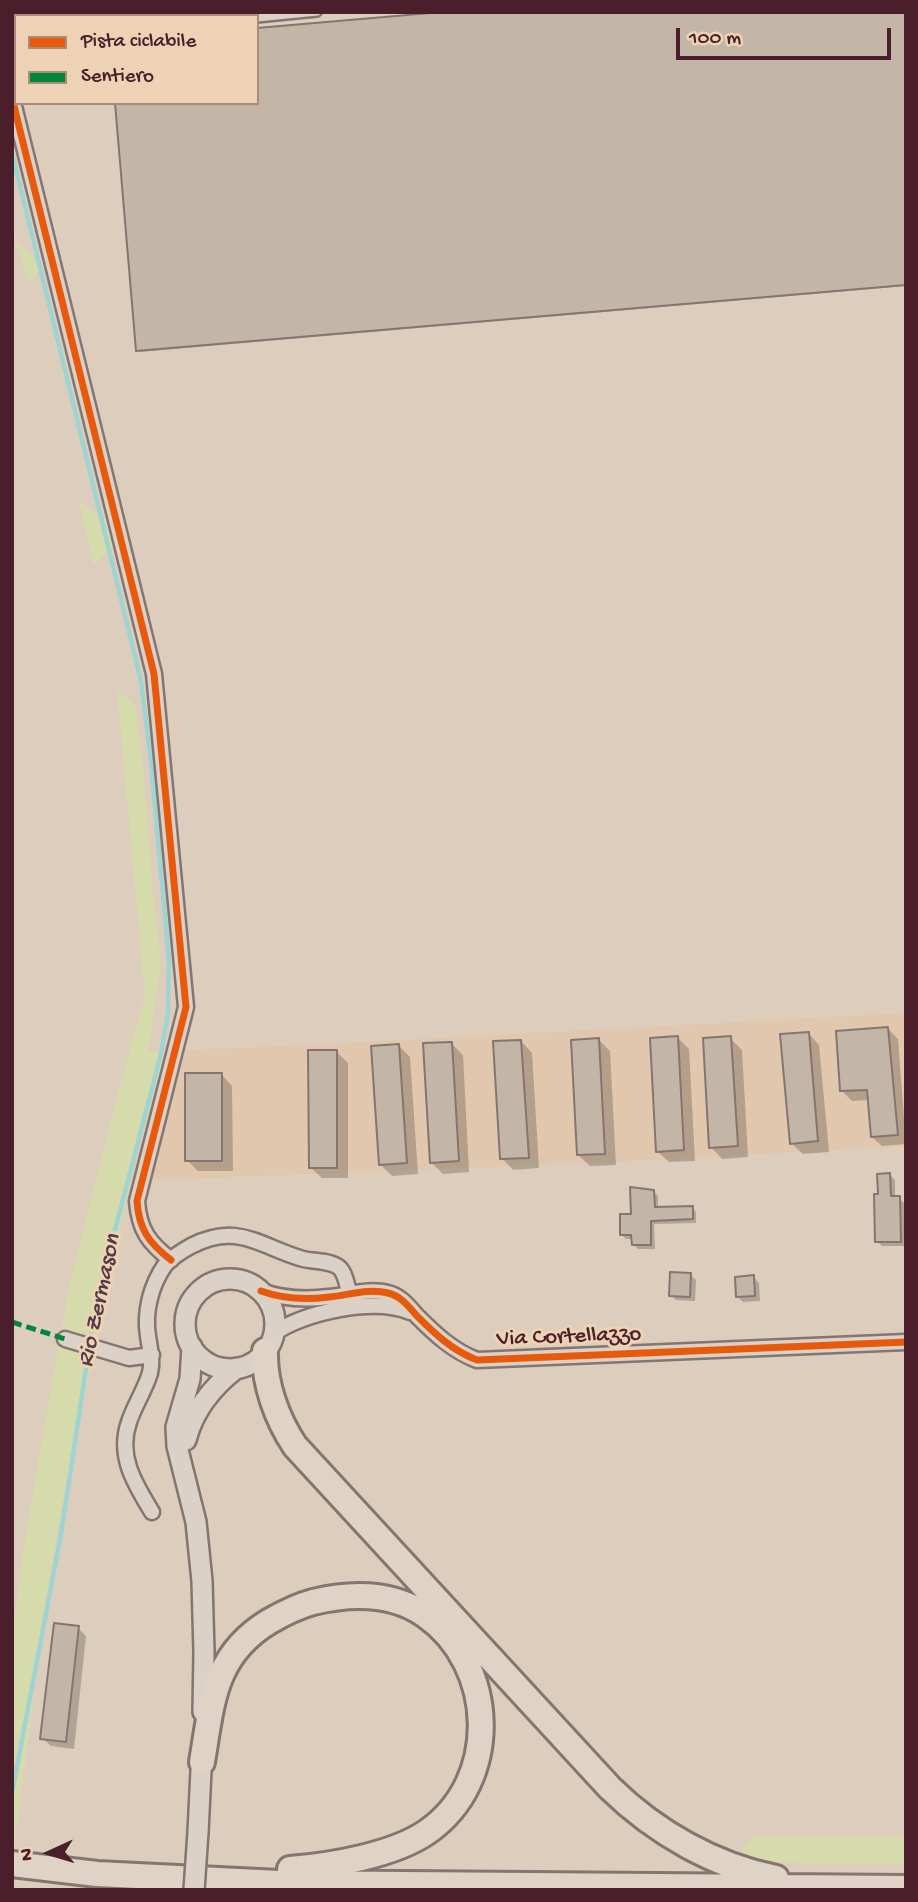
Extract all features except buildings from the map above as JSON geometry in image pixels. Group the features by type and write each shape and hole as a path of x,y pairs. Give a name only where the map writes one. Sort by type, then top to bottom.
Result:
{"highway":[{"path":"269,1343 265,1366 270,1388 284,1428 295,1446 620,1798 674,1838 724,1863 762,1875 843,1888"},
{"path":"167,1877 229,1870 318,1867 390,1849 417,1838 449,1813 465,1791 475,1768 482,1732 476,1686 466,1660 454,1641 438,1625 412,1608 388,1599 361,1595 305,1604 262,1626 234,1650 213,1697 202,1762"},
{"path":"16,1864 97,1874 279,1883 906,1888"}],"main road":[{"path":"182,1465 193,1417 206,1397 224,1377 237,1368 248,1365 269,1343 275,1322 273,1311 261,1291 250,1284 225,1279 213,1282 193,1298 185,1323 192,1347 190,1379 176,1427 177,1446 196,1522 202,1581 204,1652 202,1762 194,1890"},
{"path":"192,1347 198,1355 215,1366 237,1368"}],"street":[{"path":"12,98 154,674 186,1007 137,1201 141,1226 156,1248 172,1260"},
{"path":"152,1512 131,1476 125,1459 125,1441 128,1424 149,1374 152,1355 148,1334 149,1304 154,1286 167,1264 200,1242 219,1236 256,1239 295,1256 335,1265 342,1271 350,1300"},
{"name":"Via Cortellazzo","path":"261,1291 278,1297 350,1300"},
{"name":"Via Cortellazzo","path":"269,1343 292,1322 374,1291 394,1294 449,1345 477,1360 906,1342"},
{"path":"65,1339 129,1358 152,1355"}],"lane":[{"path":"259,18 317,12"}],"shaded area":[{"path":"906,1013 906,1146 615,1162 130,1181 165,1051"}],"green space":[{"path":"14,238 43,267 29,282 27,276"},
{"path":"79,502 121,529 117,543 93,565"},
{"path":"117,690 135,704 161,963 148,1051 165,1051 130,1181 65,1490 46,1599 15,1843 12,1843 12,1639 25,1539 68,1292 145,997"},
{"path":"752,1836 906,1837 906,1864 784,1863 740,1854"}],"waterway":[{"name":"Rio Zermason","path":"12,153 141,681 169,961 168,1013 161,1054 96,1303 61,1534 12,1793"}],"marked path":[{"path":"12,1322 65,1339"}],"cycle path":[{"path":"12,98 154,674 186,1007 137,1201 146,1235 171,1260"},
{"path":"261,1291 303,1299 366,1292 393,1294 445,1341 477,1360 906,1342"}]}
